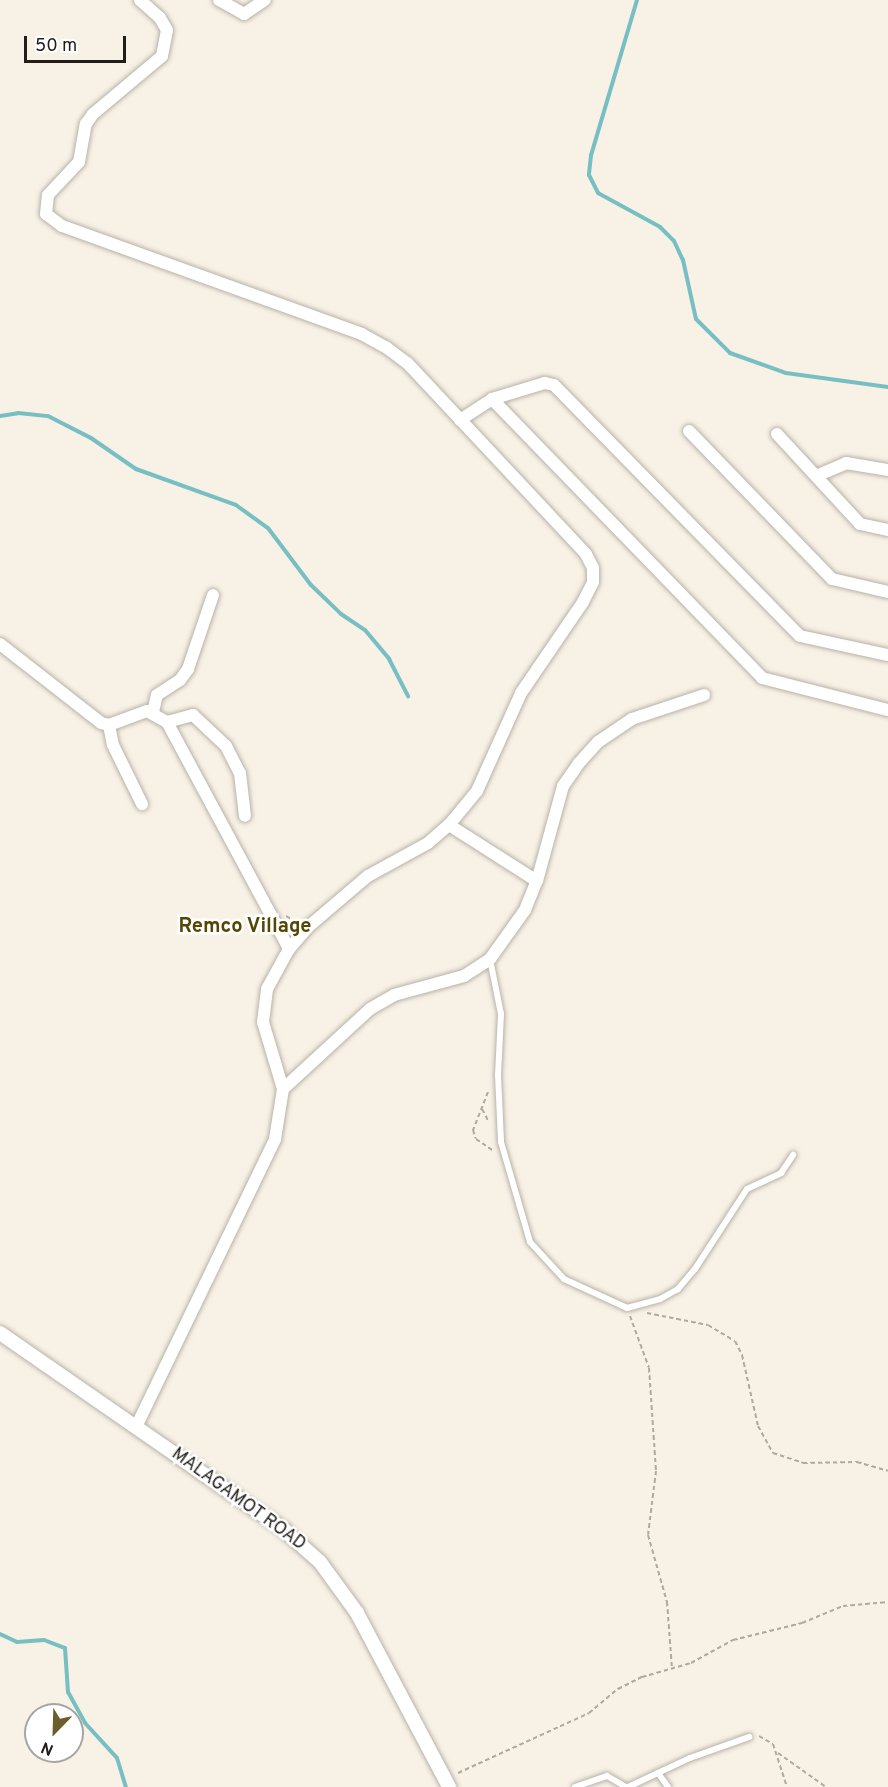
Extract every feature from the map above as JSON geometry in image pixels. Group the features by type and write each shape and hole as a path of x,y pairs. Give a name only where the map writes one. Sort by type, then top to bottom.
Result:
{"street":[{"path":"136,1427 268,1158 280,1116 283,1089 263,1022 262,1003 289,949 308,927 368,876 428,843 449,825 477,791 521,693 593,582 593,568 586,554 407,363 362,334 62,226 46,214 48,195 79,162 86,124 93,114 162,56 167,30 140,0"},
{"path":"219,0 244,14 265,0"},
{"path":"460,420 492,399 545,383 554,385 800,636 888,655"},
{"path":"492,399 762,678 888,710"},
{"path":"689,431 832,579 888,592"},
{"path":"777,434 860,524 888,530"},
{"path":"816,476 846,463 888,470"},
{"path":"153,712 157,695 180,680 188,669 213,595"},
{"path":"0,644 109,725 113,745 142,804"},
{"path":"283,1089 370,1009 394,995 464,976 490,959 507,939 537,881 553,815 563,786 579,763 598,742 632,718 704,695"},
{"path":"109,725 137,712 153,712 167,722 271,908 289,949"},
{"path":"167,722 193,715 226,746 236,761 244,787 245,816"},
{"path":"449,825 537,881"},
{"name":"MALAGAMOT ROAD","path":"0,1333 284,1530 320,1562 357,1613 447,1783"}],"lane":[{"path":"490,959 501,1014 498,1075 499,1122 505,1156 530,1242 564,1279 627,1308 644,1306 678,1289 747,1189 781,1173 793,1155"},
{"path":"575,1787 607,1776 627,1787 749,1737"},
{"path":"658,1773 668,1787"}],"path":[{"path":"271,908 308,927"},
{"path":"498,1075 473,1130 482,1144 505,1156"},
{"path":"627,1308 708,1325 735,1341 742,1355 758,1426 773,1453 803,1463 857,1462 888,1471"},
{"path":"627,1308 649,1368 656,1471 648,1535 668,1602 672,1669"},
{"path":"447,1783 589,1713 634,1681 672,1669 733,1640 802,1623 843,1606 888,1602"},
{"path":"749,1737 768,1738 778,1754 787,1787"},
{"path":"778,1754 826,1787"}],"waterway":[{"path":"637,0 591,155 589,175 598,193 660,227 674,241 683,260 696,319 730,353 786,373 888,387"},
{"path":"0,416 18,413 48,416 91,438 136,469 236,505 268,528 311,585 341,614 365,630 389,659 408,696"},
{"path":"0,1634 17,1642 44,1640 65,1648 68,1692 85,1723 117,1758 126,1787"}],"district":[{"name":"Remco Village","path":"245,927"}]}
